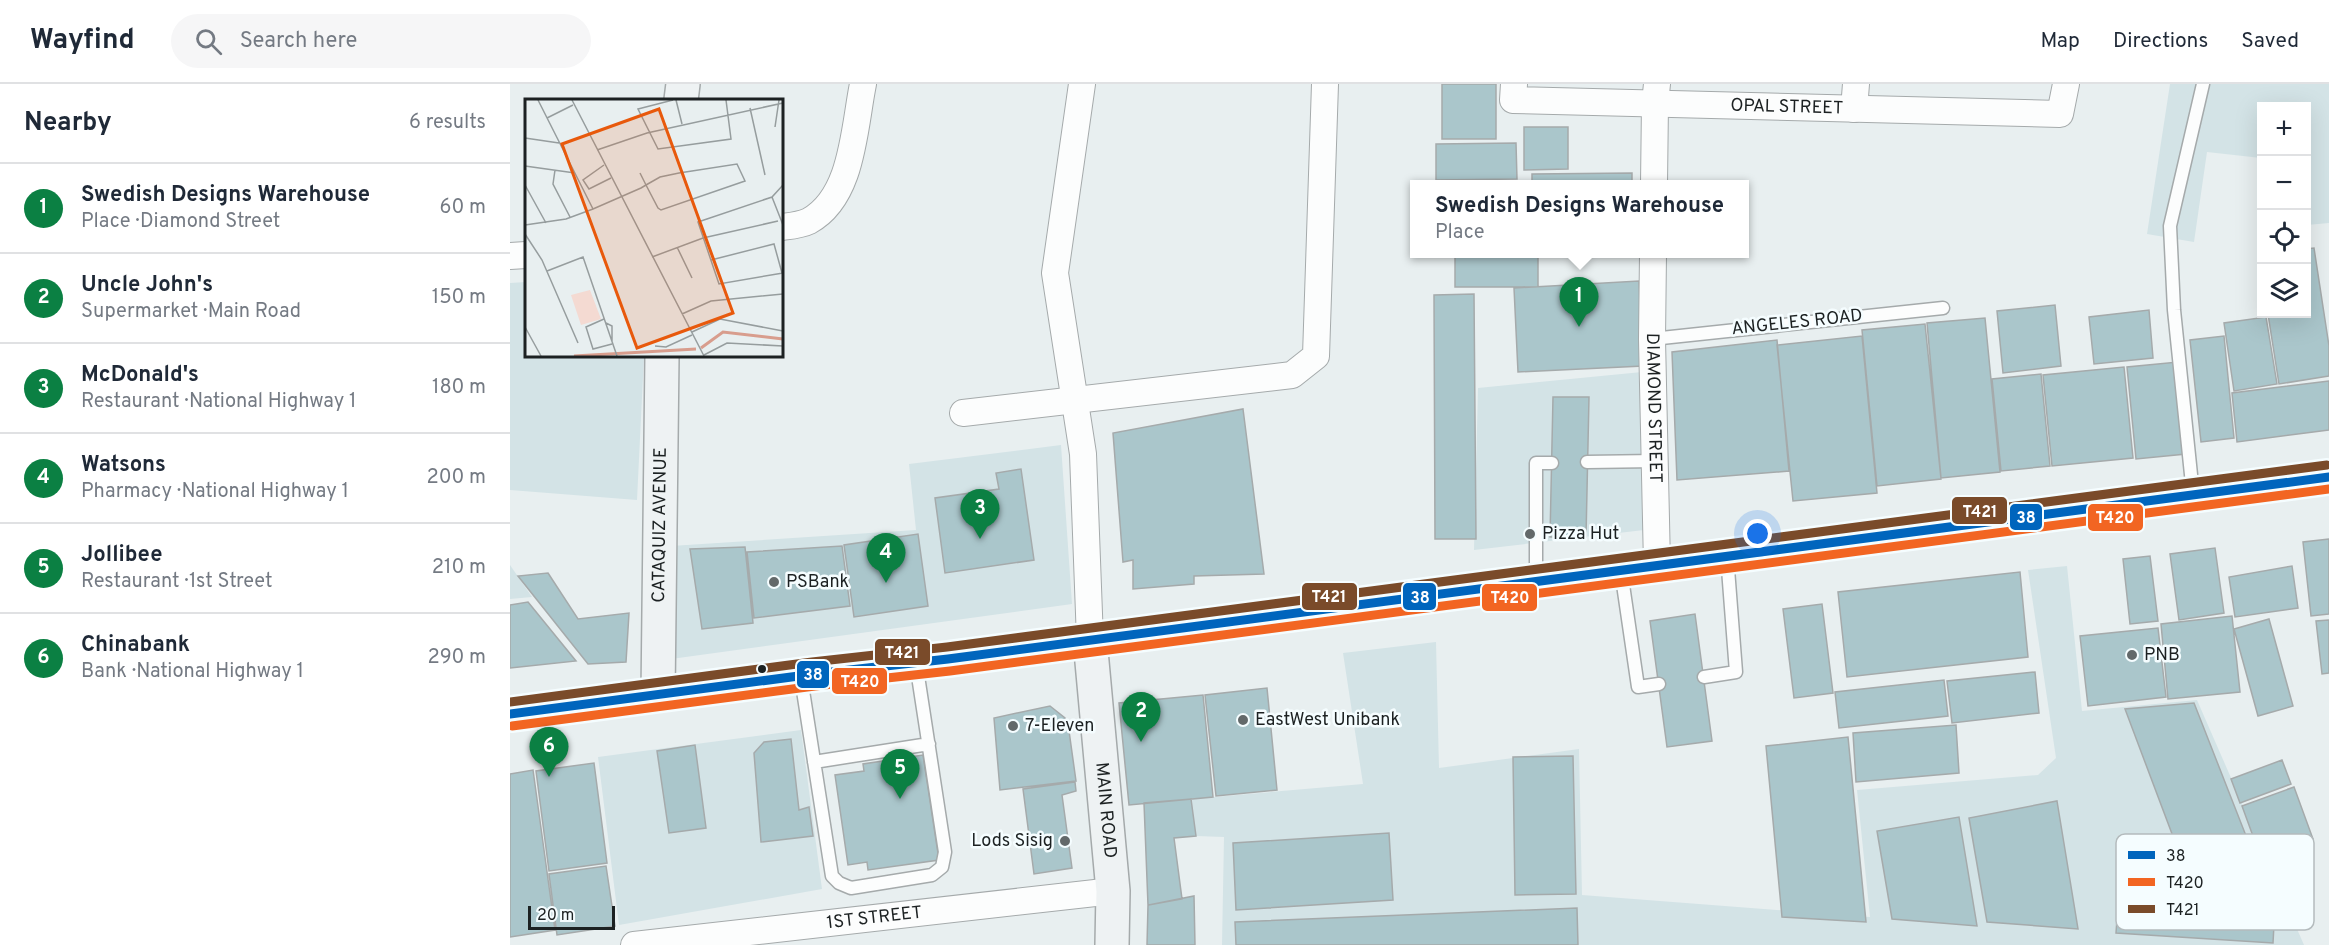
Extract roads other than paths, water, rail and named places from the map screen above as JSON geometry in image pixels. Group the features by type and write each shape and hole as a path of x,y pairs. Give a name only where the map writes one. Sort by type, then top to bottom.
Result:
{"highway":[{"path":"510,714 2329,477"}],"street":[{"path":"681,99 683,84"},
{"path":"783,227 806,223 820,214 839,189 845,174 863,84"},
{"path":"1082,84 1055,273 1083,454 1090,640"},
{"path":"963,413 1292,375 1316,356 1326,84"},
{"path":"1854,110 1856,84"},
{"name":"OPAL STREET","path":"1514,92 1656,94 1854,110 2060,114 2066,84"},
{"path":"1654,180 1656,94"},
{"path":"510,256 525,255"},
{"name":"DIAMOND STREET","path":"1653,258 1652,339 1657,565"},
{"name":"CATAQUIZ AVENUE","path":"658,695 662,357"},
{"name":"MAIN ROAD","path":"1090,640 1113,891 1112,945"},
{"name":"1ST STREET","path":"634,945 773,936 1113,891"}],"lane":[{"path":"2193,495 2174,310 2170,226 2203,84"},
{"name":"ANGELES ROAD","path":"1652,339 1943,308"},
{"path":"1587,462 1655,461"},
{"path":"1536,581 1536,463 1552,463"},
{"path":"1704,677 1736,672 1727,556"},
{"path":"1621,569 1638,687 1659,684"},
{"path":"801,676 832,876 839,883 851,888 932,876 942,867 945,852 916,662"},
{"path":"814,762 929,744"}],"place":[{"name":"Swedish Designs Warehouse","path":"1579,327"},
{"name":"Pizza Hut","path":"1530,534"},
{"name":"McDonald's","path":"980,539"},
{"name":"PSBank","path":"774,582"},
{"name":"Watsons","path":"886,583"},
{"name":"PNB","path":"2132,655"},
{"name":"EastWest Unibank","path":"1243,720"},
{"name":"7-Eleven","path":"1013,726"},
{"name":"Uncle John's","path":"1141,742"},
{"name":"Chinabank","path":"549,777"},
{"name":"Jollibee","path":"900,799"},
{"name":"Lods Sisig","path":"1065,841"}]}
